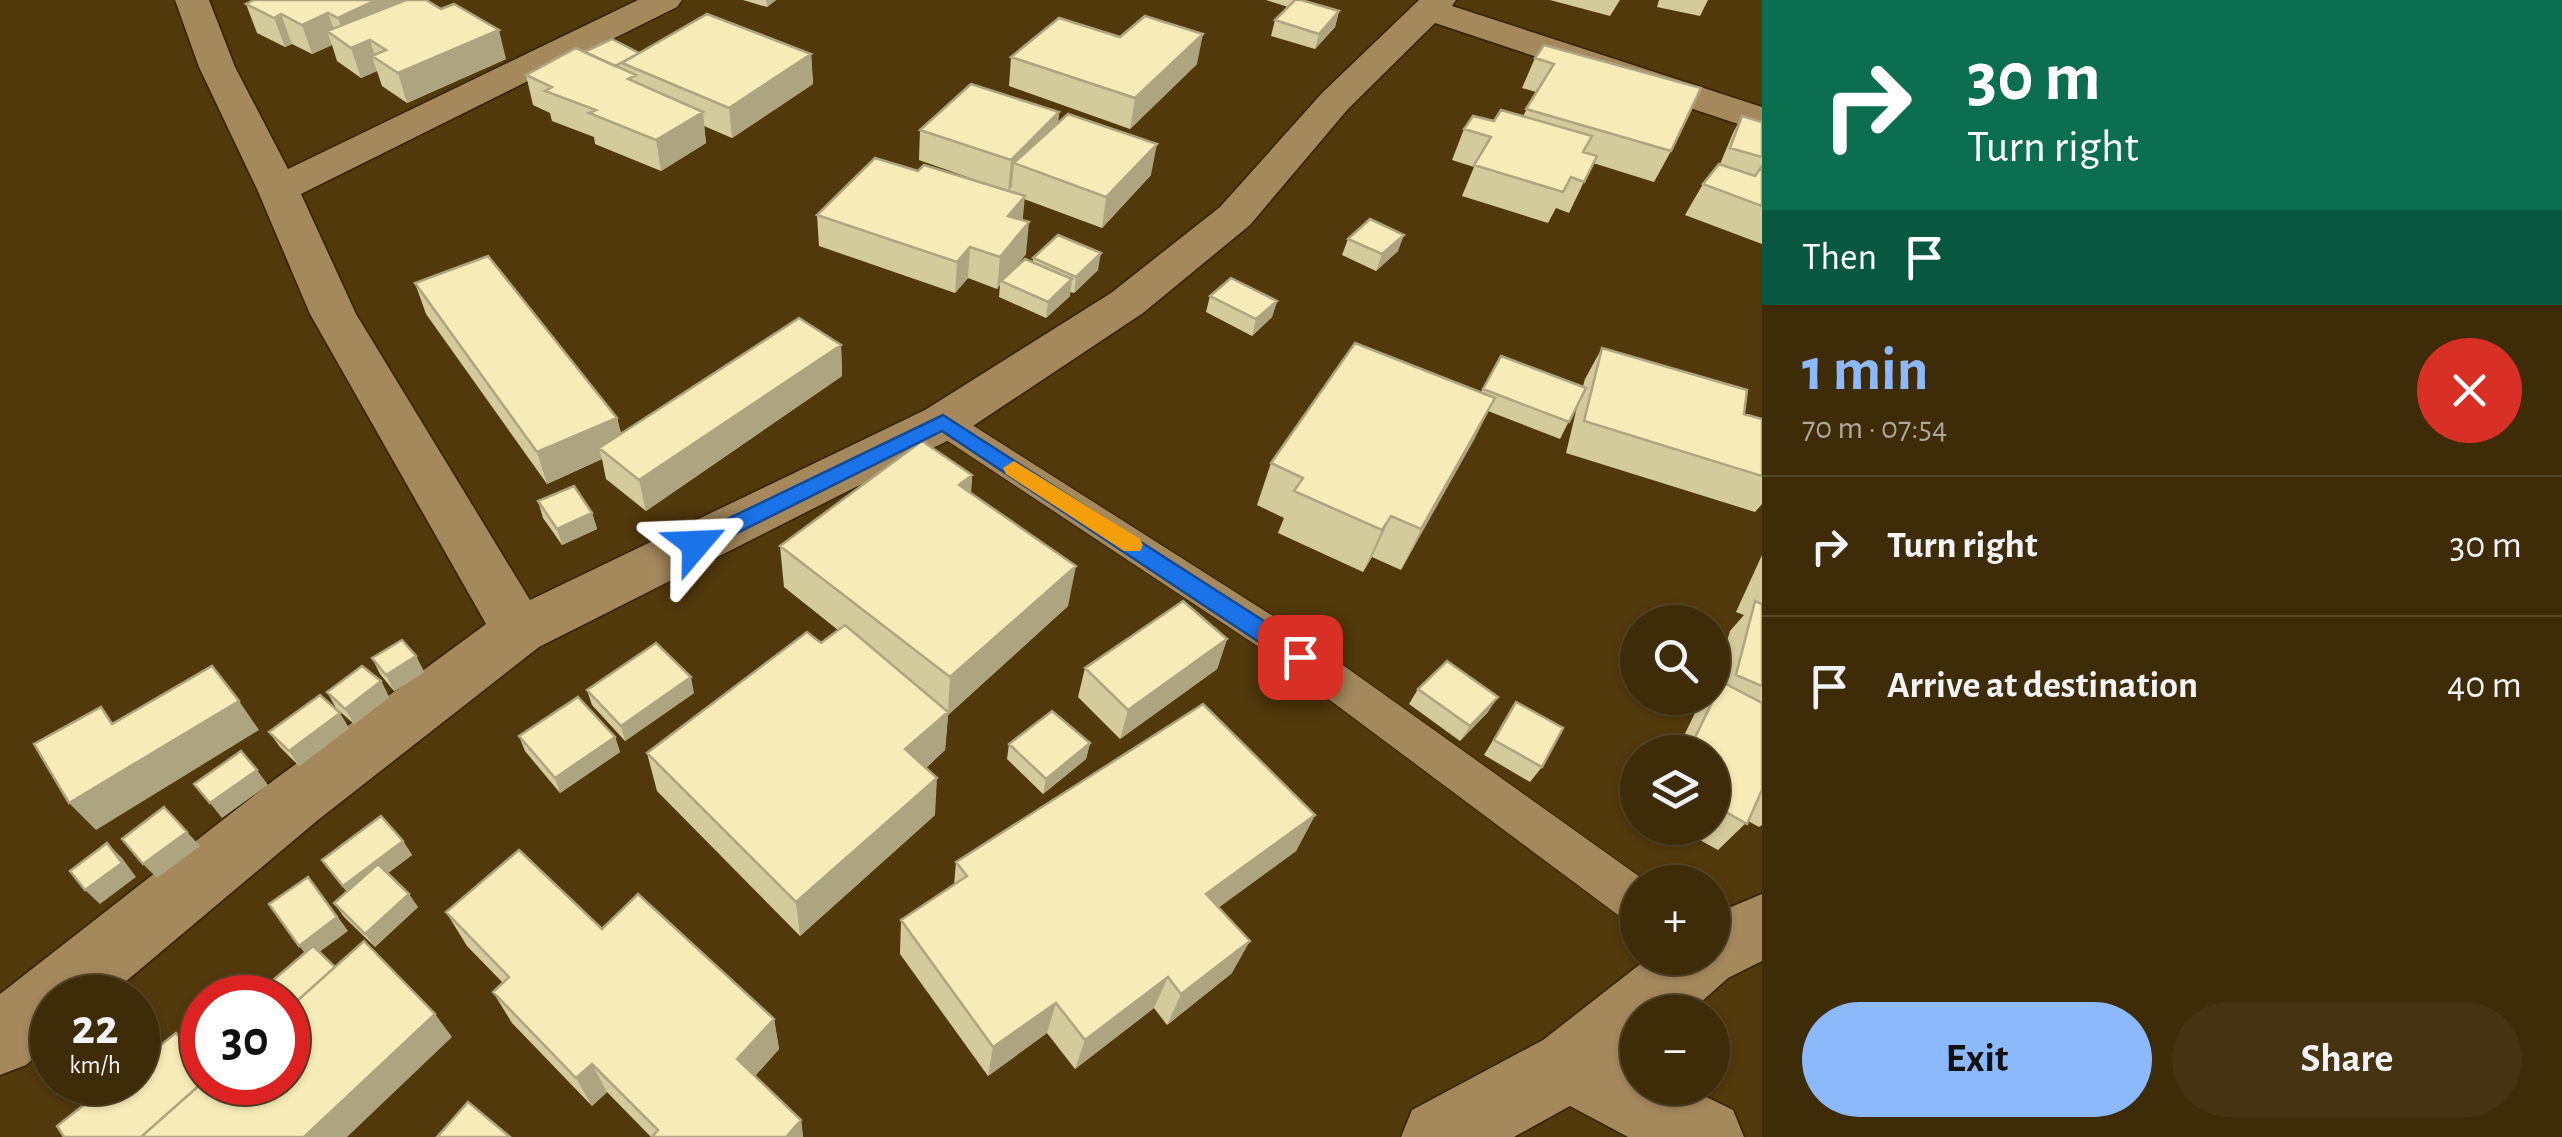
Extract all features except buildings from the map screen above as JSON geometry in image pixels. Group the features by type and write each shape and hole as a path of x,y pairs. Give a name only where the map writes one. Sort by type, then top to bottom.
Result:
{"street":[{"path":"192,0 217,67 278,189 333,314 519,632"},
{"path":"278,189 665,0"},
{"path":"0,1039 296,800 519,632 943,422 1127,303 1235,216 1334,101 1435,5 1762,120"},
{"path":"1730,942 1762,926"},
{"path":"1439,1137 1569,1066 1681,975"},
{"path":"1569,1066 1706,1137"}],"lane":[{"path":"943,422 1270,634 1620,890"}],"slow traffic":[{"path":"1014,468 1132,545"}],"route":[{"path":"696,544 943,422 1300,657"}]}
